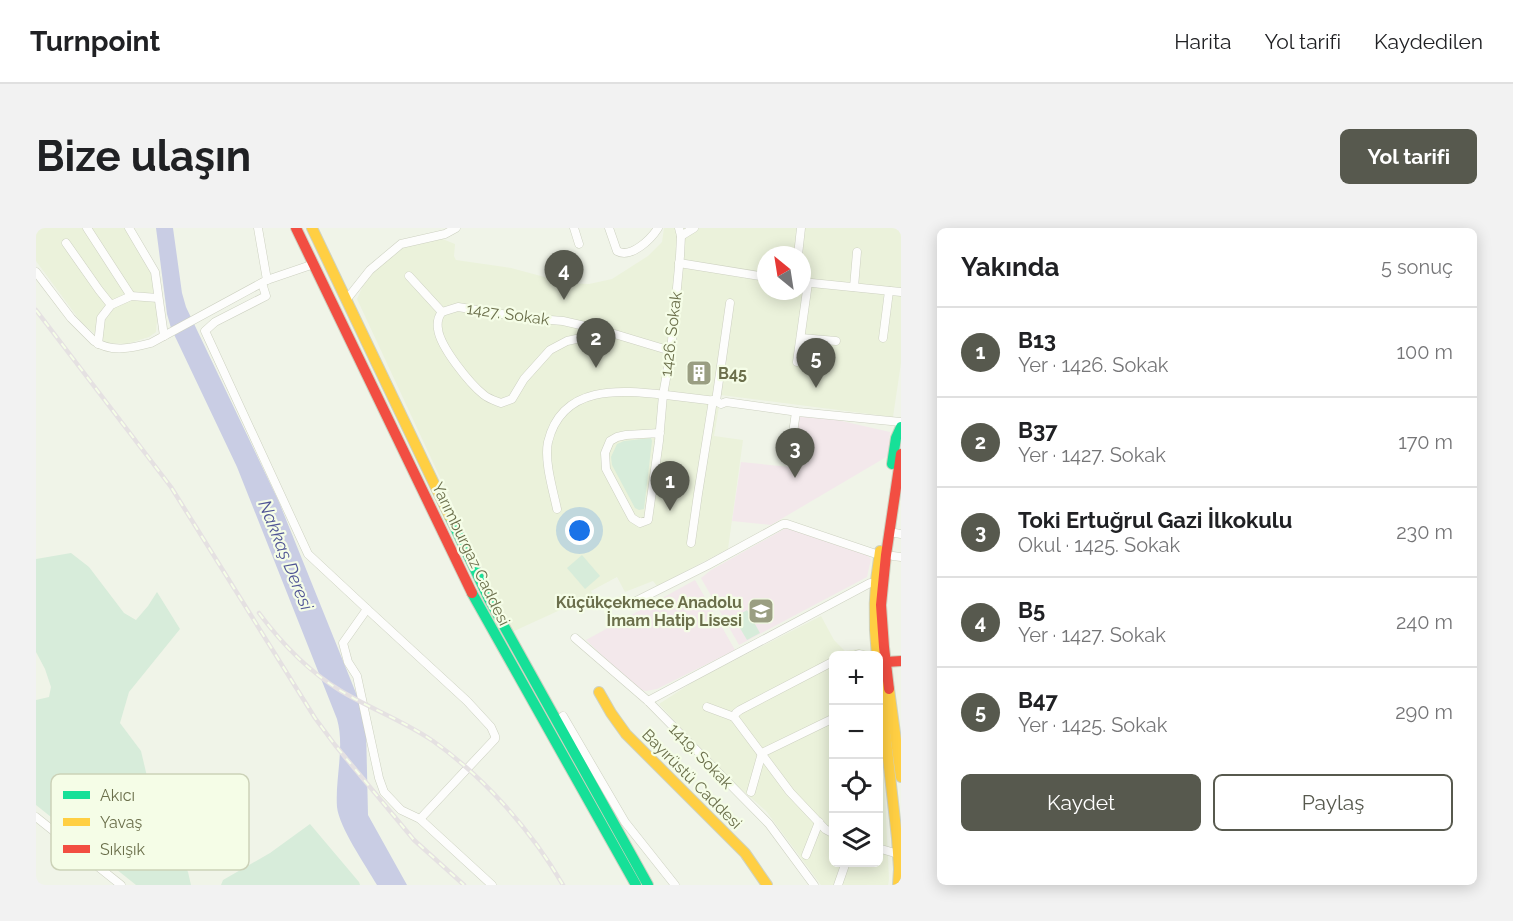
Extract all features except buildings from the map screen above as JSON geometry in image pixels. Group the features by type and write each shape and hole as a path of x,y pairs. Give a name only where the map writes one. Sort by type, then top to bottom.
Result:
{"main road":[{"name":"Yarımburgaz Caddesi","path":"297,228 476,602 636,885"},
{"name":"Yarımburgaz Caddesi","path":"312,228 489,599 648,885"},
{"path":"876,651 873,622 875,583 890,556 896,438 901,427"},
{"path":"883,654 881,605 895,533 901,454"},
{"path":"883,668 901,661"},
{"path":"883,680 901,777"},
{"name":"Bayırüstü Caddesi","path":"599,692 626,734 744,854 767,885"},
{"path":"883,695 897,838 898,885"},
{"path":"887,746 892,758 901,823"}],"street":[{"path":"87,228 131,296"},
{"path":"129,228 155,272 164,336"},
{"path":"258,228 266,297 215,322 205,331 308,554 467,701 491,728 495,736 495,739 420,819"},
{"path":"347,299 370,270 401,244 456,228"},
{"path":"574,228 579,244"},
{"path":"609,228 617,252 621,254 631,252 648,241 658,228"},
{"name":"1426. Sokak","path":"660,433 617,437 610,441 605,453 606,469 632,518 640,523 648,520 660,433 679,263 680,232 694,228"},
{"path":"799,246 801,228"},
{"path":"66,243 111,305"},
{"path":"854,287 857,252"},
{"path":"679,263 757,276"},
{"path":"36,272 70,318 98,344 116,349 151,343 264,281 314,264"},
{"name":"1427. Sokak","path":"409,276 442,312"},
{"path":"811,283 901,292"},
{"path":"883,338 890,291"},
{"path":"98,344 101,318 111,305 131,296 158,298"},
{"path":"797,362 804,300"},
{"path":"692,543 730,303"},
{"name":"1427. Sokak","path":"608,332 557,345 524,380 512,399 501,403 485,396 460,370 438,331 438,319 442,312 458,307 526,318 562,321 608,332 670,351"},
{"path":"801,338 836,341"},
{"path":"557,509 548,468 548,443 558,418 572,404 609,391 644,392 715,401 722,398 726,402 796,412 901,422"},
{"path":"789,461 796,412"},
{"path":"634,602 783,524 890,556"},
{"path":"648,700 870,583 875,583"},
{"path":"368,609 343,643 348,662 357,676 384,792 401,810 420,819 492,885"},
{"name":"1419. Sokak","path":"575,638 648,700 769,824 814,885"},
{"path":"734,717 740,710 829,665"},
{"path":"706,707 734,717 790,792 829,831"},
{"path":"563,716 625,822 675,885"},
{"path":"751,792 762,753 829,720"},
{"path":"36,817 51,829"},
{"path":"806,855 819,822"},
{"path":"883,849 898,854"},
{"path":"838,885 844,867"},
{"path":"102,870 121,885"}],"shaded area":[{"path":"125,228 160,283 156,332 149,337 127,344 106,343 81,322 36,261 36,229"},
{"path":"664,228 901,228 901,363 893,417 721,395 714,436 743,440 728,549 657,586 653,581 625,592 617,577 591,591 593,595 512,632 357,299 364,283 392,254 404,246 440,238 455,244 456,260 511,268 567,283 589,284 612,279 648,256 662,242"},
{"path":"796,416 833,419 890,432 888,456 771,525 732,521 741,462 790,467"},
{"path":"651,438 644,509 639,510 635,508 612,465 611,457 617,444"},
{"name":"Küçükçekmece Anadolu İmam Hatip Lisesi","path":"786,528 867,555 871,559 867,577 739,645 701,578 711,570"},
{"path":"71,553 89,567 124,613 136,620 157,592 180,629 129,692 120,723 141,751 146,774 51,774 51,817 36,805 36,700 49,697 51,687 36,652 36,559"},
{"path":"582,555 600,576 585,589 567,568"},
{"path":"695,580 735,650 657,689 646,691 637,689 586,640"},
{"path":"747,610 760,633 747,640 734,618"},
{"path":"821,616 834,640 845,651 829,651 829,867 883,867 883,770 888,885 821,885 766,811 694,743 659,704 696,680"},
{"path":"859,649 868,651 845,651"},
{"path":"310,824 360,885 221,885 223,880 240,870 249,870 249,865"},
{"path":"117,870 187,870 191,885 136,885"}],"water":[{"name":"Nakkaş Deresi","path":"156,228 173,228 186,307 279,502 360,703 366,728 368,815 407,885 377,885 339,815 337,796 340,740 337,719 237,467 171,328 167,314"}],"railway":[{"path":"36,310 171,487 315,718 335,745 414,840 464,885"},
{"path":"259,613 286,646 318,675 352,697 422,734 471,771 522,825 563,885"}],"traffic: fast":[{"path":"892,464 896,438 901,427"},
{"path":"450,517 489,599 648,885"},
{"path":"472,593 636,885"}],"traffic: slow":[{"path":"312,228 450,517"},
{"path":"877,651 875,604 880,551"},
{"path":"889,689 901,777"},
{"path":"599,692 626,734 745,853 767,885"},
{"path":"882,705 897,838 898,885"}],"traffic: jam":[{"path":"296,228 472,593"},
{"path":"889,689 881,605 901,454"},
{"path":"886,662 901,661"}],"place":[{"name":"B5","path":"564,300"},
{"name":"B37","path":"596,368"},
{"name":"B45","path":"699,373"},
{"name":"B47","path":"816,388"},
{"name":"Toki Ertuğrul Gazi İlkokulu","path":"795,478"},
{"name":"B13","path":"670,511"},
{"name":"Küçükçekmece Anadolu İmam Hatip Lisesi","path":"761,611"}]}
